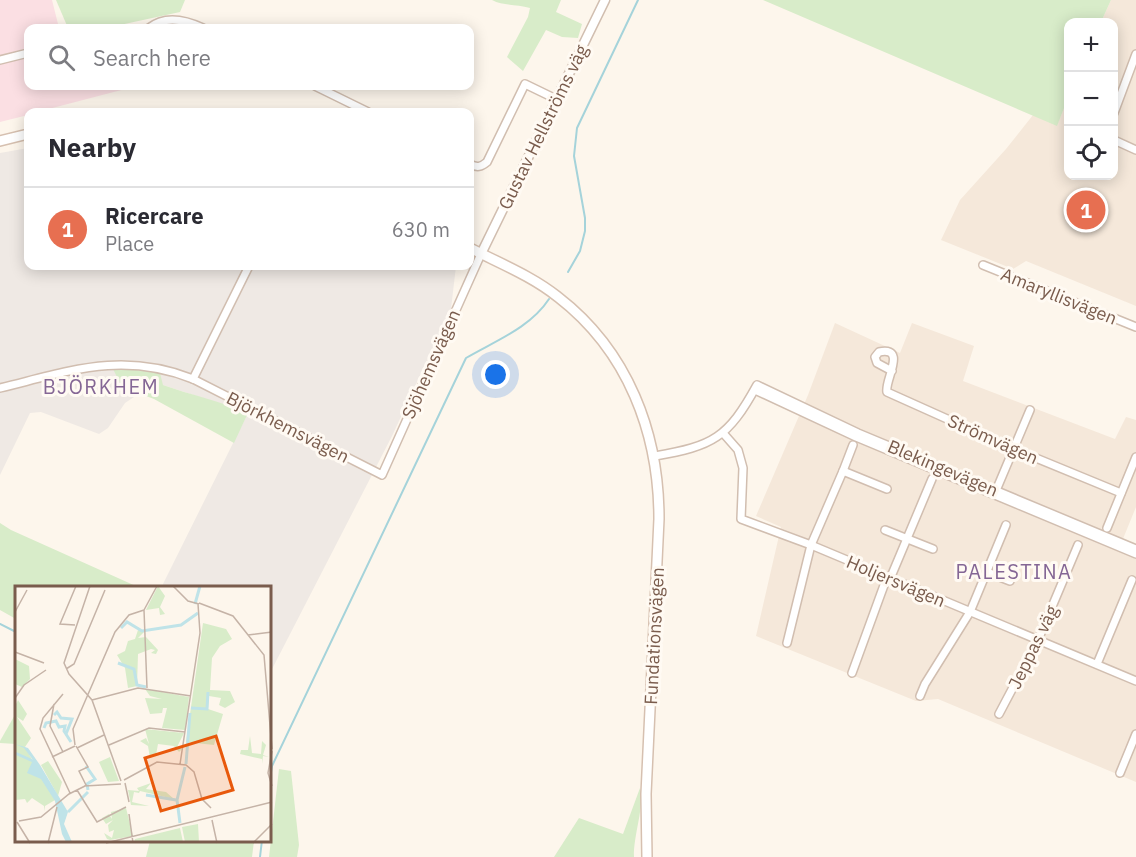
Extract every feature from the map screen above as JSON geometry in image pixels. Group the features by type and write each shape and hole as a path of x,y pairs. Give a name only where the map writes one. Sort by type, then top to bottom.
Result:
{"main road":[{"path":"0,141 24,135"},
{"path":"474,250 526,276 557,296 597,333 616,358 631,386 644,416 655,456"},
{"name":"Fundationsvägen","path":"647,857 646,816 659,519 655,456"},
{"name":"Fundationsvägen","path":"646,816 653,857"}],"street":[{"name":"Gustav Hellströms väg","path":"481,254 605,0"},
{"path":"158,24 179,20 191,24"},
{"path":"0,60 24,54"},
{"path":"1118,100 1136,54"},
{"path":"474,166 482,166 487,162 525,84 556,99"},
{"path":"323,90 360,108"},
{"path":"1118,142 1136,150"},
{"name":"Sjöhemsvägen","path":"474,270 481,254"},
{"name":"Amaryllisvägen","path":"982,265 1136,327"},
{"path":"193,379 247,270"},
{"name":"Sjöhemsvägen","path":"382,475 474,270"},
{"name":"Björkhemsvägen","path":"0,388 107,364 160,368 193,379 382,475"},
{"name":"Strömvägen","path":"892,371 886,385 887,392 1014,449 1121,493"},
{"name":"Blekingevägen","path":"655,456 686,450 703,444 723,432 739,417 756,387 856,437 1136,549"},
{"path":"995,493 1030,410"},
{"name":"Holjersvägen","path":"723,432 738,450 743,468 741,519 811,545 1136,681"},
{"path":"787,643 811,545 853,445"},
{"path":"1107,528 1136,457"},
{"path":"843,471 887,489"},
{"path":"852,673 889,578 908,539 932,479"},
{"name":"Blekingevägen","path":"995,493 1136,554"},
{"path":"920,696 925,684 970,612 1006,525"},
{"path":"885,530 933,549"},
{"name":"Jeppas väg","path":"999,714 1038,640 1078,545"},
{"path":"987,572 1010,581"},
{"path":"1097,664 1132,580"},
{"path":"1120,773 1136,734"}],"shaded area":[{"path":"0,0 52,0 58,24 24,24 24,90 121,90 52,108 24,108 24,116 0,122"},
{"path":"1111,0 1136,0 1136,306 1026,261 1013,269 941,240 960,200 1033,115 1057,125 1064,108 1064,180 1118,180 1118,18 1103,18"},
{"path":"24,149 24,270 456,270 451,309 392,436 272,669 272,586 164,586 163,584 248,413 163,385 122,387 134,397 125,403 108,428 99,434 41,412 30,413 0,475 0,153"},
{"path":"835,323 900,353 912,323 974,346 963,381 1115,439 1126,417 1136,420 1136,507 1118,551 1136,559 1136,782 938,699 916,701 756,636 781,527 756,516 808,395"}],"green space":[{"path":"56,0 185,0 180,12 124,24 66,24"},
{"path":"492,0 561,0 556,12 582,24 578,38 562,37 546,30 523,71 507,57 528,17 530,8"},
{"path":"763,0 1111,0 1103,18 1064,18 1064,108 1057,126"},
{"path":"112,367 160,373 163,385 248,413 234,443 154,399 122,387"},
{"path":"0,523 136,586 15,586 15,618 0,610"},
{"path":"15,715 15,744 0,743"},
{"path":"279,769 291,771 299,845 297,857 269,857"},
{"path":"640,788 641,803 634,857 554,857 579,818 623,834"},
{"path":"150,842 254,842 252,857 146,857"}],"waterway":[{"path":"568,272 580,251 585,231 585,218 574,156 577,128 638,0"},
{"path":"272,766 466,358 522,326 549,299"},
{"path":"0,624 15,632"},
{"path":"260,857 262,842"}],"place":[{"name":"Ricercare","path":"1086,210"}],"district":[{"name":"BJÖRKHEM","path":"101,386"},
{"name":"PALESTINA","path":"1014,571"}]}
